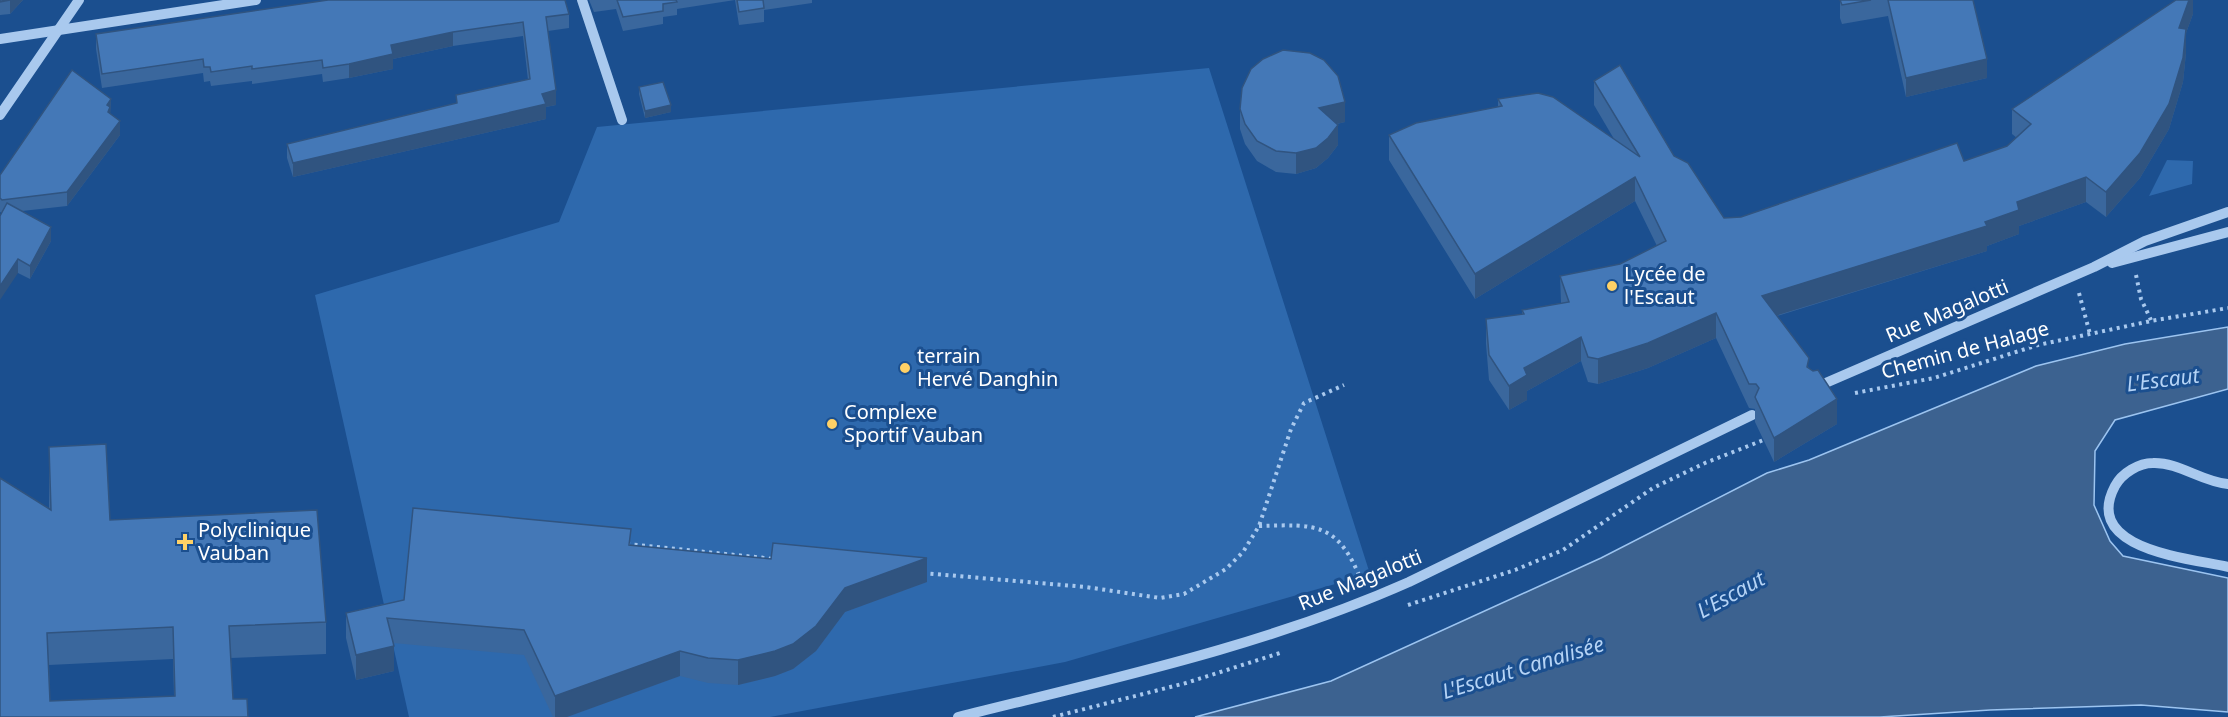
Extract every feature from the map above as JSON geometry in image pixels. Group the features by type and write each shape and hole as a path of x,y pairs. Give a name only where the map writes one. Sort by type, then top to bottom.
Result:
{"street":[{"path":"0,114 79,0"},
{"path":"0,39 256,0"},
{"path":"582,0 622,120"},
{"name":"Rue Magalotti","path":"1814,388 2094,267 2145,241 2228,212"},
{"name":"Rue Magalotti","path":"2094,267 2228,232"},
{"name":"Rue Magalotti","path":"958,717 1200,656 1369,599 1409,582 1752,415"},
{"path":"2228,484 2160,463 2146,463 2120,479 2112,493 2110,509 2116,530 2133,544 2228,567"}],"path":[{"path":"2136,274 2141,299 2151,321"},
{"path":"2072,276 2084,306 2090,334"},
{"name":"Chemin de Halage","path":"1850,394 1934,378 2025,348 2151,321 2228,309"},
{"path":"918,573 1086,587 1160,598 1184,594 1226,569 1244,552 1260,526 1291,429 1304,403 1344,385"},
{"path":"1723,456 1772,436"},
{"path":"1260,526 1303,524 1329,533 1350,552 1369,599"},
{"path":"622,543 780,559"}],"shaded area":[{"name":"Complexe Sportif Vauban","path":"1209,68 1370,574 1065,662 770,717 409,717 315,295 559,222 597,127"},
{"path":"2167,160 2193,161 2192,184 2149,196"}],"water":[{"path":"2228,327 2228,389 2115,420 2095,451 2094,505 2110,541 2123,556 2228,578 2228,712 2141,705 1990,710 1880,717 1195,717 1331,681 1601,558 1767,473 1809,460 2036,366 2125,344"}],"building":[{"path":"328,0 565,0 569,14 546,17 556,90 542,94 546,104 293,163 287,144 457,103 456,95 530,79 523,22 453,32 391,45 393,54 323,68 322,60 211,72 210,67 204,67 203,59 102,74 96,34"},
{"path":"617,0 676,0 677,2 663,4 663,11 623,17"},
{"path":"737,0 763,0 764,8 739,12"},
{"path":"1840,0 1871,0 1842,5"},
{"path":"1888,0 1973,0 1987,59 1906,78"},
{"path":"2176,0 2189,0 2179,28 2186,29 2183,58 2169,104 2140,153 2106,192 2086,177 2017,202 2019,210 1985,222 1987,226 1762,296 1809,358 1807,367 1813,371 1818,370 1837,399 1774,438 1755,397 1759,388 1756,384 1749,384 1716,313 1648,343 1598,359 1588,357 1581,337 1524,368 1527,375 1509,386 1489,355 1486,319 1524,314 1522,310 1569,302 1560,276 1620,264 1666,241 1635,177 1475,274 1389,135 1416,123 1502,106 1498,99 1538,93 1553,97 1640,157 1594,81 1620,65 1674,156 1688,163 1724,218 1741,217 1957,143 1964,161 2007,146 2031,124 2012,109"},
{"path":"1283,50 1310,53 1324,60 1338,76 1345,102 1319,108 1338,125 1316,148 1296,153 1276,151 1257,141 1245,124 1240,109 1242,88 1251,69 1263,59"},
{"path":"72,70 111,99 107,105 110,107 108,112 120,121 67,192 2,200 0,198 0,175"},
{"path":"663,82 671,105 645,111 639,87"},
{"path":"7,203 51,227 30,266 18,259 0,286 0,216"},
{"path":"106,444 110,520 317,510 326,622 229,626 233,699 247,699 248,717 0,717 0,478 51,510 49,447","holes":["173,627 175,696 50,701 47,633"]},
{"path":"413,508 631,529 629,545 771,559 773,543 927,558 845,588 816,626 793,644 775,651 738,660 708,658 680,651 555,696 524,630 387,618 394,646 356,655 346,613 404,600"}],"place":[{"name":"Lycée de l'Escaut","path":"1612,286"},
{"name":"terrain Hervé Danghin","path":"905,368"},
{"name":"Complexe Sportif Vauban","path":"832,424"},
{"name":"Polyclinique Vauban","path":"185,542"}],"water label":[{"name":"L'Escaut","path":"2163,380"},
{"name":"L'Escaut","path":"1731,595"},
{"name":"L'Escaut Canalisée","path":"1523,668"}]}
